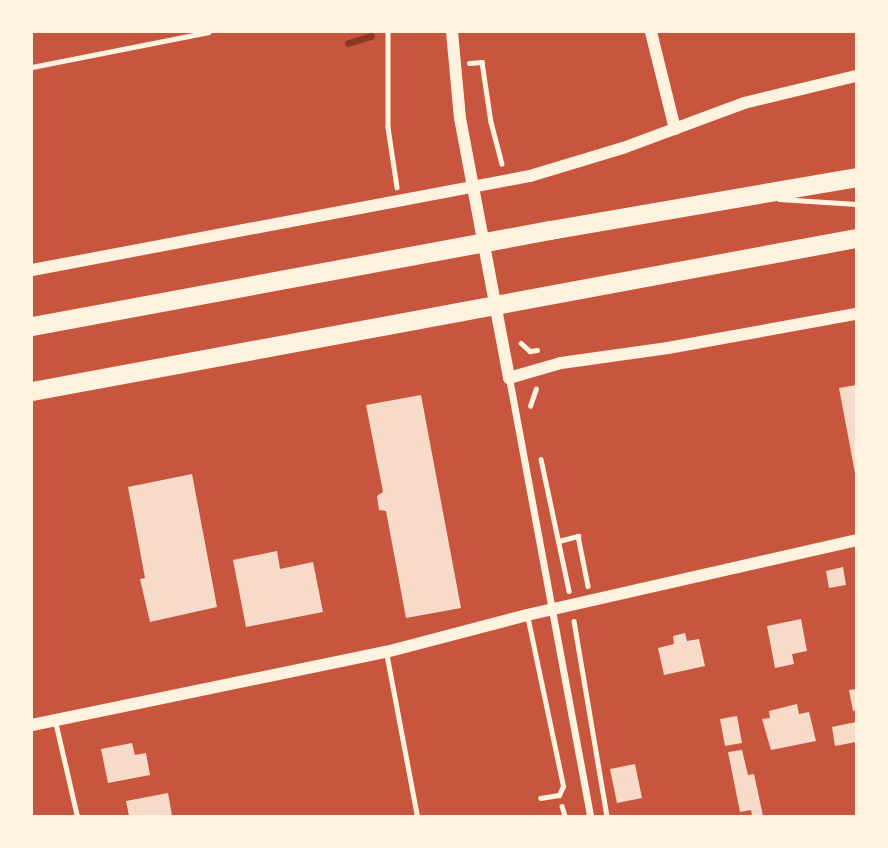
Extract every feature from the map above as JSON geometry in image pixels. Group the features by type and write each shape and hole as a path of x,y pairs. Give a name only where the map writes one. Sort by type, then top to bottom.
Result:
{"highway":[{"path":"32,326 550,230 755,197 856,177"},
{"path":"32,391 856,238"}],"street":[{"path":"452,32 454,80 469,166 590,817"},
{"path":"650,32 675,128"},
{"path":"32,270 530,176 744,103 856,76"},
{"path":"508,371 668,348 856,314"},
{"path":"32,724 386,652 527,615 856,540"}],"lane":[{"path":"755,197 856,204"},
{"path":"527,615 563,786 559,795 540,798"},
{"path":"386,652 417,817"},
{"path":"54,719 77,817"}],"path":[{"path":"32,67 209,32"},
{"path":"388,32 388,127 400,202"},
{"path":"469,63 482,62 491,122 502,165"},
{"path":"531,412 530,402 535,389 545,382"},
{"path":"539,450 566,577"},
{"path":"559,541 578,537 586,574"},
{"path":"573,616 607,817"}],"building":[{"path":"856,385 856,473 855,473 839,388"},
{"path":"421,395 461,608 406,618 386,511 379,510 377,496 383,492 366,405"},
{"path":"192,474 217,607 150,622 140,579 145,578 128,487"},
{"path":"277,551 280,569 313,562 323,612 246,627 233,560"},
{"path":"843,567 846,585 829,588 826,571"},
{"path":"801,619 807,651 792,654 794,664 775,668 767,626"},
{"path":"685,633 687,641 699,639 705,666 664,675 658,648 674,644 673,636"},
{"path":"856,689 856,710 853,711 849,690"},
{"path":"797,704 799,714 809,712 816,741 771,750 762,719 770,718 769,711"},
{"path":"737,716 742,743 725,746 720,719"},
{"path":"856,722 856,742 835,746 832,727"},
{"path":"132,743 135,755 146,753 150,775 108,783 101,749"},
{"path":"742,750 748,775 754,774 763,816 752,816 751,810 740,812 728,752"},
{"path":"635,764 642,798 617,803 610,769"},
{"path":"168,793 172,816 129,816 126,801"}],"waterway":[{"path":"348,43 371,36"}]}
